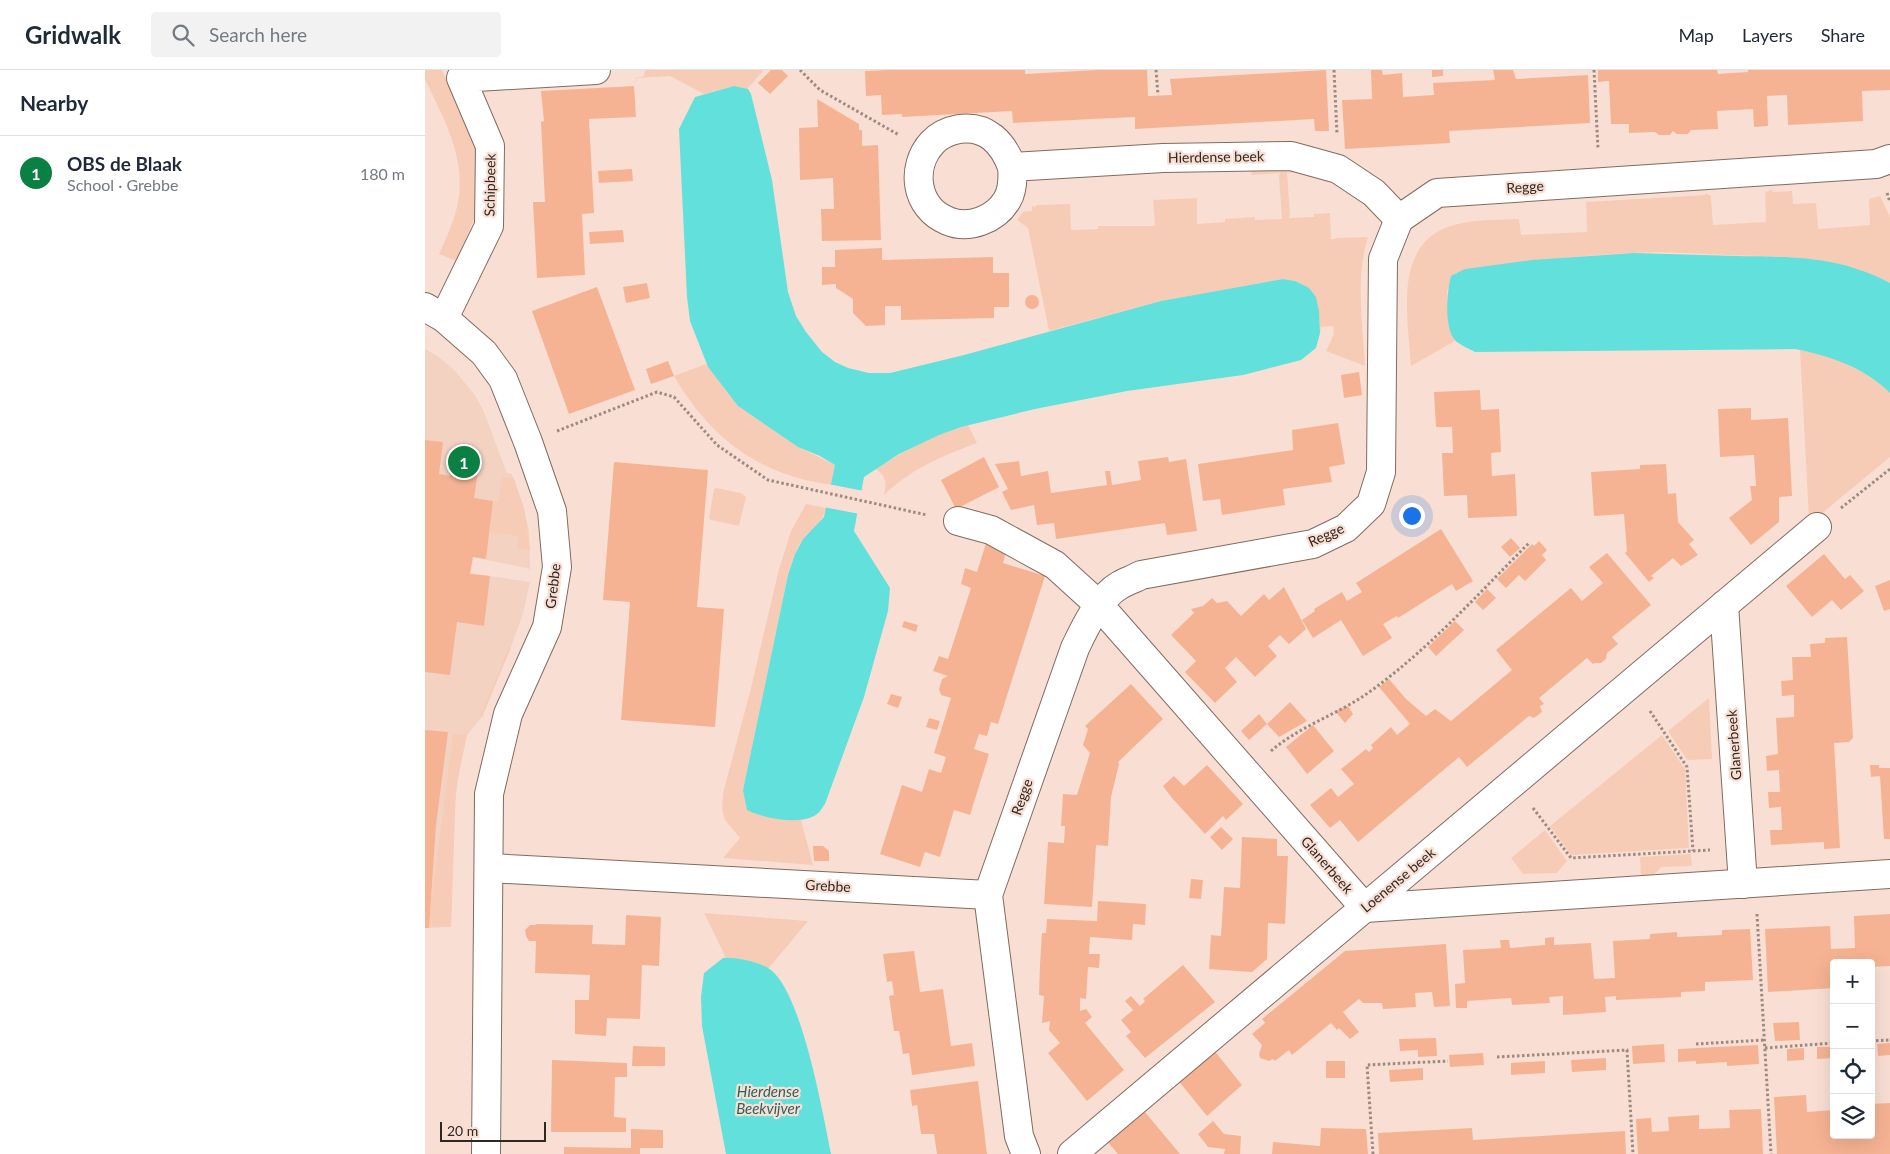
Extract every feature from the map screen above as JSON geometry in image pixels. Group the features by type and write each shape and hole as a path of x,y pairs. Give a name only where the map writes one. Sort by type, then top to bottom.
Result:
{"street":[{"name":"Schipbeek","path":"435,313 489,226 490,146 461,78 596,70"},
{"path":"966,128 982,131 996,140 1006,152 1012,167 1013,184 1007,200 997,213 982,222 965,225 948,222 934,212 923,199 917,183 919,166 925,150 936,138 950,131 966,128"},
{"name":"Hierdense beek","path":"1012,167 1163,158 1291,156 1338,169 1374,193 1399,219"},
{"name":"Regge","path":"1026,1154 1019,1136 987,895 1075,648 1085,626 1099,605 1118,586 1141,575 1313,544 1346,528 1371,504 1381,472 1383,259 1399,219 1437,193 1876,164 1890,159"},
{"name":"Grebbe","path":"435,313 484,353 503,379 529,442 552,510 557,567 547,626 508,714 489,794 485,1154"},
{"name":"Glanerbeek","path":"958,521 991,530 1055,565 1099,605 1365,908"},
{"name":"Loenense beek","path":"1072,1154 1817,527"},
{"name":"Glanerbeek","path":"1724,606 1740,848 1749,884"},
{"name":"Grebbe","path":"489,868 987,895"},
{"path":"1365,908 1890,874"}],"path":[{"path":"800,70 820,90 925,150"},
{"path":"1156,70 1158,95"},
{"path":"1334,70 1338,169"},
{"path":"1594,70 1599,182"},
{"path":"529,442 657,392 674,397 717,445 768,480 958,521"},
{"path":"1817,527 1890,469"},
{"path":"1247,774 1284,740 1370,692 1414,658 1530,542"},
{"path":"1629,686 1654,716 1687,767 1693,851"},
{"path":"1512,784 1571,858 1740,848"},
{"path":"1749,884 1765,1048 1771,1154"},
{"path":"1696,1044 1764,1040"},
{"path":"1875,1041 1890,1040"},
{"path":"1765,1048 1830,1044"},
{"path":"1497,1057 1627,1050 1633,1154"},
{"path":"1373,1154 1367,1065 1448,1061"}],"shaded area":[{"path":"425,70 442,70 467,122 477,152 476,215 456,261 439,254 457,207 460,190 457,157 446,125 425,79"},
{"path":"645,70 764,70 747,89 734,86 704,94 670,76 637,78 634,86 636,78 644,76"},
{"path":"1288,167 1311,171 1287,173 1289,218 1314,217 1314,214 1330,213 1331,239 1368,237 1364,253 1361,285 1365,366 1326,351 1334,334 1333,326 1321,327 1320,333 1319,311 1295,281 1283,279 1161,301 1049,331 1028,228 1017,220 1023,212 1032,211 1032,206 1036,207 1036,205 1070,204 1071,230 1098,229 1098,226 1155,226 1153,200 1197,198 1197,224 1225,222 1225,219 1255,217 1255,220 1282,219 1280,173 1251,175 1253,170"},
{"path":"1772,189 1772,192 1792,191 1793,204 1816,203 1818,229 1870,225 1869,199 1880,196 1890,217 1890,283 1850,267 1810,259 1679,253 1644,252 1590,256 1465,269 1447,290 1449,326 1455,341 1411,366 1407,303 1408,282 1413,262 1422,245 1437,232 1465,222 1519,219 1521,235 1587,232 1586,202 1705,195 1706,193 1711,196 1713,225 1766,222 1765,193"},
{"path":"425,349 439,357 454,370 475,395 483,410 507,473 512,474 523,504 529,531 530,569 473,557 425,551"},
{"path":"1800,350 1837,360 1860,370 1890,393 1890,457 1815,519 1809,519"},
{"path":"706,364 738,406 798,447 835,465 831,485 805,480 763,465 728,442 713,428 686,395 674,376"},
{"path":"968,425 977,443 916,470 884,495 885,480 876,469 921,443"},
{"path":"502,477 514,479 525,513 530,550 517,548 518,536 489,532 493,502 499,501"},
{"path":"714,489 741,493 746,497 739,526 709,518"},
{"path":"806,504 826,508 825,513 800,543 788,575 743,790 790,819 801,820 813,865 723,858 740,838 725,820 722,809 723,793 750,692 779,569 791,531"},
{"path":"425,566 530,582 523,614 511,647 482,717 467,735 462,754 455,802 451,927 429,928 425,928"},
{"path":"509,647 511,647 482,717 480,717"},
{"path":"1709,698 1712,759 1687,760 1668,731"},
{"path":"453,734 467,735 456,787 451,927 428,926"},
{"path":"1662,735 1685,769 1689,848 1571,855 1550,826"},
{"path":"1545,830 1567,861 1556,874 1523,874 1511,858"},
{"path":"1691,854 1692,866 1661,867 1650,879 1641,879 1640,857"},
{"path":"704,913 808,921 768,969 751,962 726,958"}],"water":[{"path":"734,86 748,89 751,94 772,180 788,292 796,316 822,352 835,362 848,368 869,373 890,373 964,355 1161,301 1283,279 1295,281 1309,288 1316,297 1319,311 1320,333 1316,348 1301,360 1243,375 1127,391 1035,409 961,427 899,454 864,477 854,531 890,588 888,611 864,697 825,804 816,815 799,820 771,818 747,810 743,790 788,575 795,554 803,539 824,517 835,465 820,456 798,447 738,406 708,367 690,321 687,297 679,129 695,97"},
{"path":"1634,253 1778,257 1815,260 1852,268 1890,283 1890,393 1858,369 1834,359 1795,349 1475,352 1457,342 1453,337 1447,310 1451,276 1465,269 1532,260"},
{"name":"Hierdense Beekvijver","path":"723,958 741,959 767,967 782,983 792,1003 810,1056 831,1154 726,1154 702,1026 701,997 704,973"}],"pier":[{"path":"828,484 864,491 860,514 823,507"}],"building":[{"path":"771,70 782,70 788,76 770,94 758,83"},
{"path":"1025,70 1025,74 1097,70 1147,70 1148,96 1172,95 1170,79 1326,70 1329,131 1315,131 1314,119 1135,129 1135,117 1013,123 1012,111 902,117 902,114 882,115 881,95 866,96 865,71"},
{"path":"1371,70 1382,70 1383,75 1402,73 1403,97 1434,95 1433,83 1495,80 1493,70 1513,70 1516,79 1588,75 1590,123 1449,131 1450,143 1345,149 1342,100 1372,99"},
{"path":"1432,70 1443,70 1443,76 1432,77"},
{"path":"1598,70 1717,70 1718,74 1748,72 1748,70 1890,70 1890,90 1862,91 1863,121 1788,125 1787,95 1767,96 1768,126 1754,127 1753,109 1717,111 1718,129 1691,130 1688,134 1677,134 1673,131 1670,135 1659,135 1655,132 1629,133 1629,124 1611,124 1609,81 1598,82"},
{"path":"634,86 636,117 589,119 594,213 582,214 585,275 537,278 533,202 545,202 541,122 544,121 541,91"},
{"path":"817,99 859,124 859,130 862,130 862,146 878,145 881,240 822,241 821,209 834,209 833,178 800,180 799,128 818,127"},
{"path":"632,169 633,181 599,183 598,171"},
{"path":"623,230 624,242 590,244 589,232"},
{"path":"882,248 882,260 993,257 993,273 1009,273 1009,307 994,307 994,318 901,320 901,306 885,306 885,325 866,326 853,313 853,299 836,288 836,284 822,285 822,267 835,267 835,250"},
{"path":"647,283 650,298 626,303 623,287"},
{"path":"597,287 635,390 569,414 532,311"},
{"path":"1032,295 1037,297 1039,302 1037,307 1032,309 1027,307 1025,302 1027,297"},
{"path":"668,361 674,376 651,384 646,369"},
{"path":"1359,372 1362,395 1344,398 1341,375"},
{"path":"1480,390 1481,410 1499,409 1501,452 1491,453 1492,476 1515,474 1517,516 1468,518 1467,495 1444,496 1442,453 1453,453 1452,427 1436,427 1434,392"},
{"path":"1751,408 1751,420 1788,418 1792,496 1779,497 1779,522 1751,545 1729,518 1752,500 1750,486 1756,486 1754,455 1720,457 1718,409"},
{"path":"1338,423 1345,464 1329,467 1332,482 1283,489 1285,505 1222,515 1220,499 1203,501 1198,464 1293,450 1292,430"},
{"path":"425,440 443,442 439,474 450,476 451,469 478,472 474,498 493,501 486,559 473,557 470,574 490,576 484,626 457,622 450,675 425,672"},
{"path":"984,457 999,487 956,509 941,480"},
{"path":"1168,457 1169,462 1186,459 1197,531 1167,535 1165,523 1056,539 1054,523 1037,525 1034,505 1011,510 1002,492 1008,489 995,464 1019,461 1021,476 1048,471 1051,493 1107,485 1105,471 1110,471 1112,485 1141,480 1138,461"},
{"path":"614,462 708,470 697,607 724,609 715,727 621,720 630,602 603,600"},
{"path":"1666,464 1668,494 1676,493 1678,522 1694,540 1689,544 1698,555 1681,566 1673,558 1651,576 1654,578 1649,582 1625,553 1627,551 1624,514 1594,516 1591,472 1640,469 1640,465"},
{"path":"1441,529 1473,581 1456,591 1452,584 1398,618 1397,616 1383,624 1392,638 1363,656 1341,620 1313,638 1302,620 1315,611 1314,609 1342,592 1347,601 1362,592 1356,583"},
{"path":"1511,538 1520,548 1510,557 1501,547"},
{"path":"987,540 1007,548 1003,563 1045,576 998,724 991,722 987,736 979,734 974,749 989,754 970,815 954,810 940,857 925,852 920,867 880,854 902,785 922,792 929,769 941,773 946,757 934,753 951,698 941,695 939,689 942,679 948,676 933,671 939,656 948,659 971,588 961,584 965,568 977,572"},
{"path":"1539,541 1547,550 1542,555 1546,560 1525,581 1519,575 1506,588 1497,579 1532,544 1534,546"},
{"path":"1607,553 1651,605 1612,637 1618,644 1607,653 1606,659 1601,663 1593,664 1587,658 1539,698 1544,704 1540,706 1542,712 1534,718 1529,716 1467,767 1459,757 1358,842 1340,820 1330,828 1310,805 1331,788 1338,797 1354,784 1341,769 1366,749 1369,752 1373,748 1371,745 1391,727 1397,735 1410,724 1379,687 1389,679 1406,699 1426,716 1435,709 1451,721 1512,670 1496,650 1571,588 1582,601 1603,583 1589,567"},
{"path":"1824,554 1845,579 1850,575 1864,591 1841,610 1832,600 1812,617 1786,586"},
{"path":"1890,580 1890,609 1884,611 1875,586"},
{"path":"1284,587 1306,629 1289,644 1280,635 1268,646 1277,656 1255,677 1236,657 1225,668 1237,682 1215,703 1185,672 1196,661 1171,635 1194,613 1191,609 1203,606 1212,598 1217,603 1227,601 1241,616 1264,594 1269,600"},
{"path":"1487,589 1496,598 1483,610 1475,602"},
{"path":"904,621 918,625 916,632 902,627"},
{"path":"1455,621 1464,630 1436,656 1428,647"},
{"path":"1847,637 1853,738 1849,742 1834,743 1840,848 1824,849 1824,842 1771,845 1770,830 1782,830 1781,807 1769,808 1768,792 1780,792 1779,770 1767,771 1766,756 1778,754 1776,718 1794,717 1794,695 1782,696 1781,681 1793,680 1792,657 1811,657 1810,644 1825,643 1825,638"},
{"path":"1131,684 1163,719 1118,762 1111,797 1108,846 1096,845 1092,907 1044,904 1048,842 1064,843 1065,826 1061,826 1063,794 1077,795 1090,753 1083,745 1088,729 1085,726"},
{"path":"891,694 902,697 898,708 887,704"},
{"path":"1290,702 1307,721 1279,737 1267,724"},
{"path":"1348,706 1353,714 1345,723 1335,711"},
{"path":"1259,714 1267,724 1249,740 1241,731"},
{"path":"929,718 940,721 937,730 926,727"},
{"path":"1313,725 1334,751 1307,774 1286,747"},
{"path":"425,730 448,732 436,825 429,928 425,928"},
{"path":"1207,765 1243,804 1226,820 1223,816 1205,834 1163,786 1174,776 1184,786"},
{"path":"1870,765 1879,765 1879,768 1890,768 1890,839 1884,839 1880,776 1871,777"},
{"path":"1221,827 1233,839 1222,850 1210,837"},
{"path":"1242,837 1277,839 1277,856 1288,856 1285,924 1268,923 1267,959 1252,972 1209,969 1211,935 1221,936 1224,887 1240,888"},
{"path":"813,846 823,846 829,851 829,861 814,861"},
{"path":"1191,879 1203,880 1201,899 1189,898"},
{"path":"1098,901 1146,904 1145,925 1133,924 1132,940 1090,937 1089,954 1100,954 1099,968 1088,967 1086,999 1080,998 1080,1011 1086,1009 1092,1017 1085,1023 1124,1070 1087,1101 1048,1053 1060,1043 1049,1030 1050,1021 1042,1023 1044,996 1039,995 1040,964 1042,933 1046,933 1047,919 1097,921"},
{"path":"1890,914 1890,966 1875,967 1875,959 1830,959 1830,988 1768,992 1765,929 1830,926 1831,949 1855,948 1854,916"},
{"path":"626,915 661,917 659,966 642,965 640,1019 607,1018 606,1036 575,1034 575,1000 589,1000 590,975 535,973 536,941 529,941 525,930 530,925 536,924 593,925 592,944 625,945"},
{"path":"1750,929 1753,980 1705,982 1705,991 1681,992 1681,997 1616,1000 1616,996 1605,997 1606,1012 1563,1015 1563,996 1549,997 1550,1003 1512,1005 1511,998 1467,1001 1467,1008 1456,1008 1455,984 1465,983 1463,950 1501,948 1500,940 1509,940 1510,948 1545,945 1545,938 1554,937 1554,945 1591,943 1594,979 1615,978 1613,941 1650,939 1650,934 1677,932 1677,937 1722,935 1722,930"},
{"path":"1446,944 1450,1006 1434,1007 1432,992 1415,993 1416,1007 1383,1009 1382,1003 1363,1003 1359,999 1343,1012 1359,1032 1350,1039 1331,1023 1292,1055 1289,1050 1275,1061 1273,1059 1269,1061 1260,1058 1259,1054 1262,1045 1252,1034 1265,1023 1262,1019 1345,951"},
{"path":"914,951 920,992 943,989 951,1046 972,1043 975,1066 912,1075 909,1053 903,1054 899,1031 894,1031 889,996 894,995 892,981 887,982 883,954"},
{"path":"1183,965 1215,1002 1145,1058 1126,1036 1131,1032 1121,1020 1133,1010 1125,1001 1131,996 1140,1006 1145,1001 1143,999"},
{"path":"1799,1022 1800,1040 1775,1041 1773,1023"},
{"path":"1436,1038 1437,1056 1418,1057 1418,1050 1400,1051 1399,1039"},
{"path":"1890,1043 1890,1055 1878,1056 1877,1044"},
{"path":"1664,1044 1665,1062 1633,1064 1632,1046"},
{"path":"1758,1045 1759,1064 1727,1066 1727,1062 1696,1064 1696,1061 1678,1062 1678,1049"},
{"path":"633,1046 665,1047 665,1066 632,1066"},
{"path":"1817,1047 1830,1047 1830,1058 1817,1059"},
{"path":"1804,1048 1804,1060 1787,1061 1787,1049"},
{"path":"1213,1049 1242,1085 1207,1116 1177,1079"},
{"path":"1483,1053 1484,1065 1450,1067 1449,1055"},
{"path":"1606,1058 1606,1070 1572,1072 1571,1060"},
{"path":"552,1060 627,1063 627,1077 615,1077 614,1117 626,1118 626,1132 551,1132"},
{"path":"1326,1061 1345,1061 1345,1078 1326,1078"},
{"path":"1545,1061 1545,1073 1511,1075 1511,1063"},
{"path":"1423,1068 1423,1080 1390,1082 1389,1070"},
{"path":"978,1081 987,1154 937,1154 934,1134 921,1134 917,1105 912,1106 910,1090"},
{"path":"1806,1095 1807,1112 1830,1110 1830,1139 1875,1139 1875,1104 1890,1103 1890,1154 1777,1154 1774,1097"},
{"path":"1761,1109 1763,1154 1638,1154 1636,1119 1651,1118 1652,1132 1669,1131 1668,1117 1699,1115 1699,1129 1730,1128 1729,1110"},
{"path":"1145,1112 1180,1154 1118,1154 1108,1142"},
{"path":"1213,1121 1224,1134 1241,1136 1240,1154 1224,1154 1225,1149 1208,1147 1198,1134"},
{"path":"1321,1128 1366,1129 1368,1154 1272,1154 1273,1142 1320,1146"},
{"path":"1472,1128 1473,1140 1625,1131 1626,1154 1379,1154 1378,1133"},
{"path":"631,1129 663,1130 663,1148 640,1148 640,1154 564,1154 564,1147 631,1148"}],"place":[{"name":"OBS de Blaak","path":"464,462"}]}
